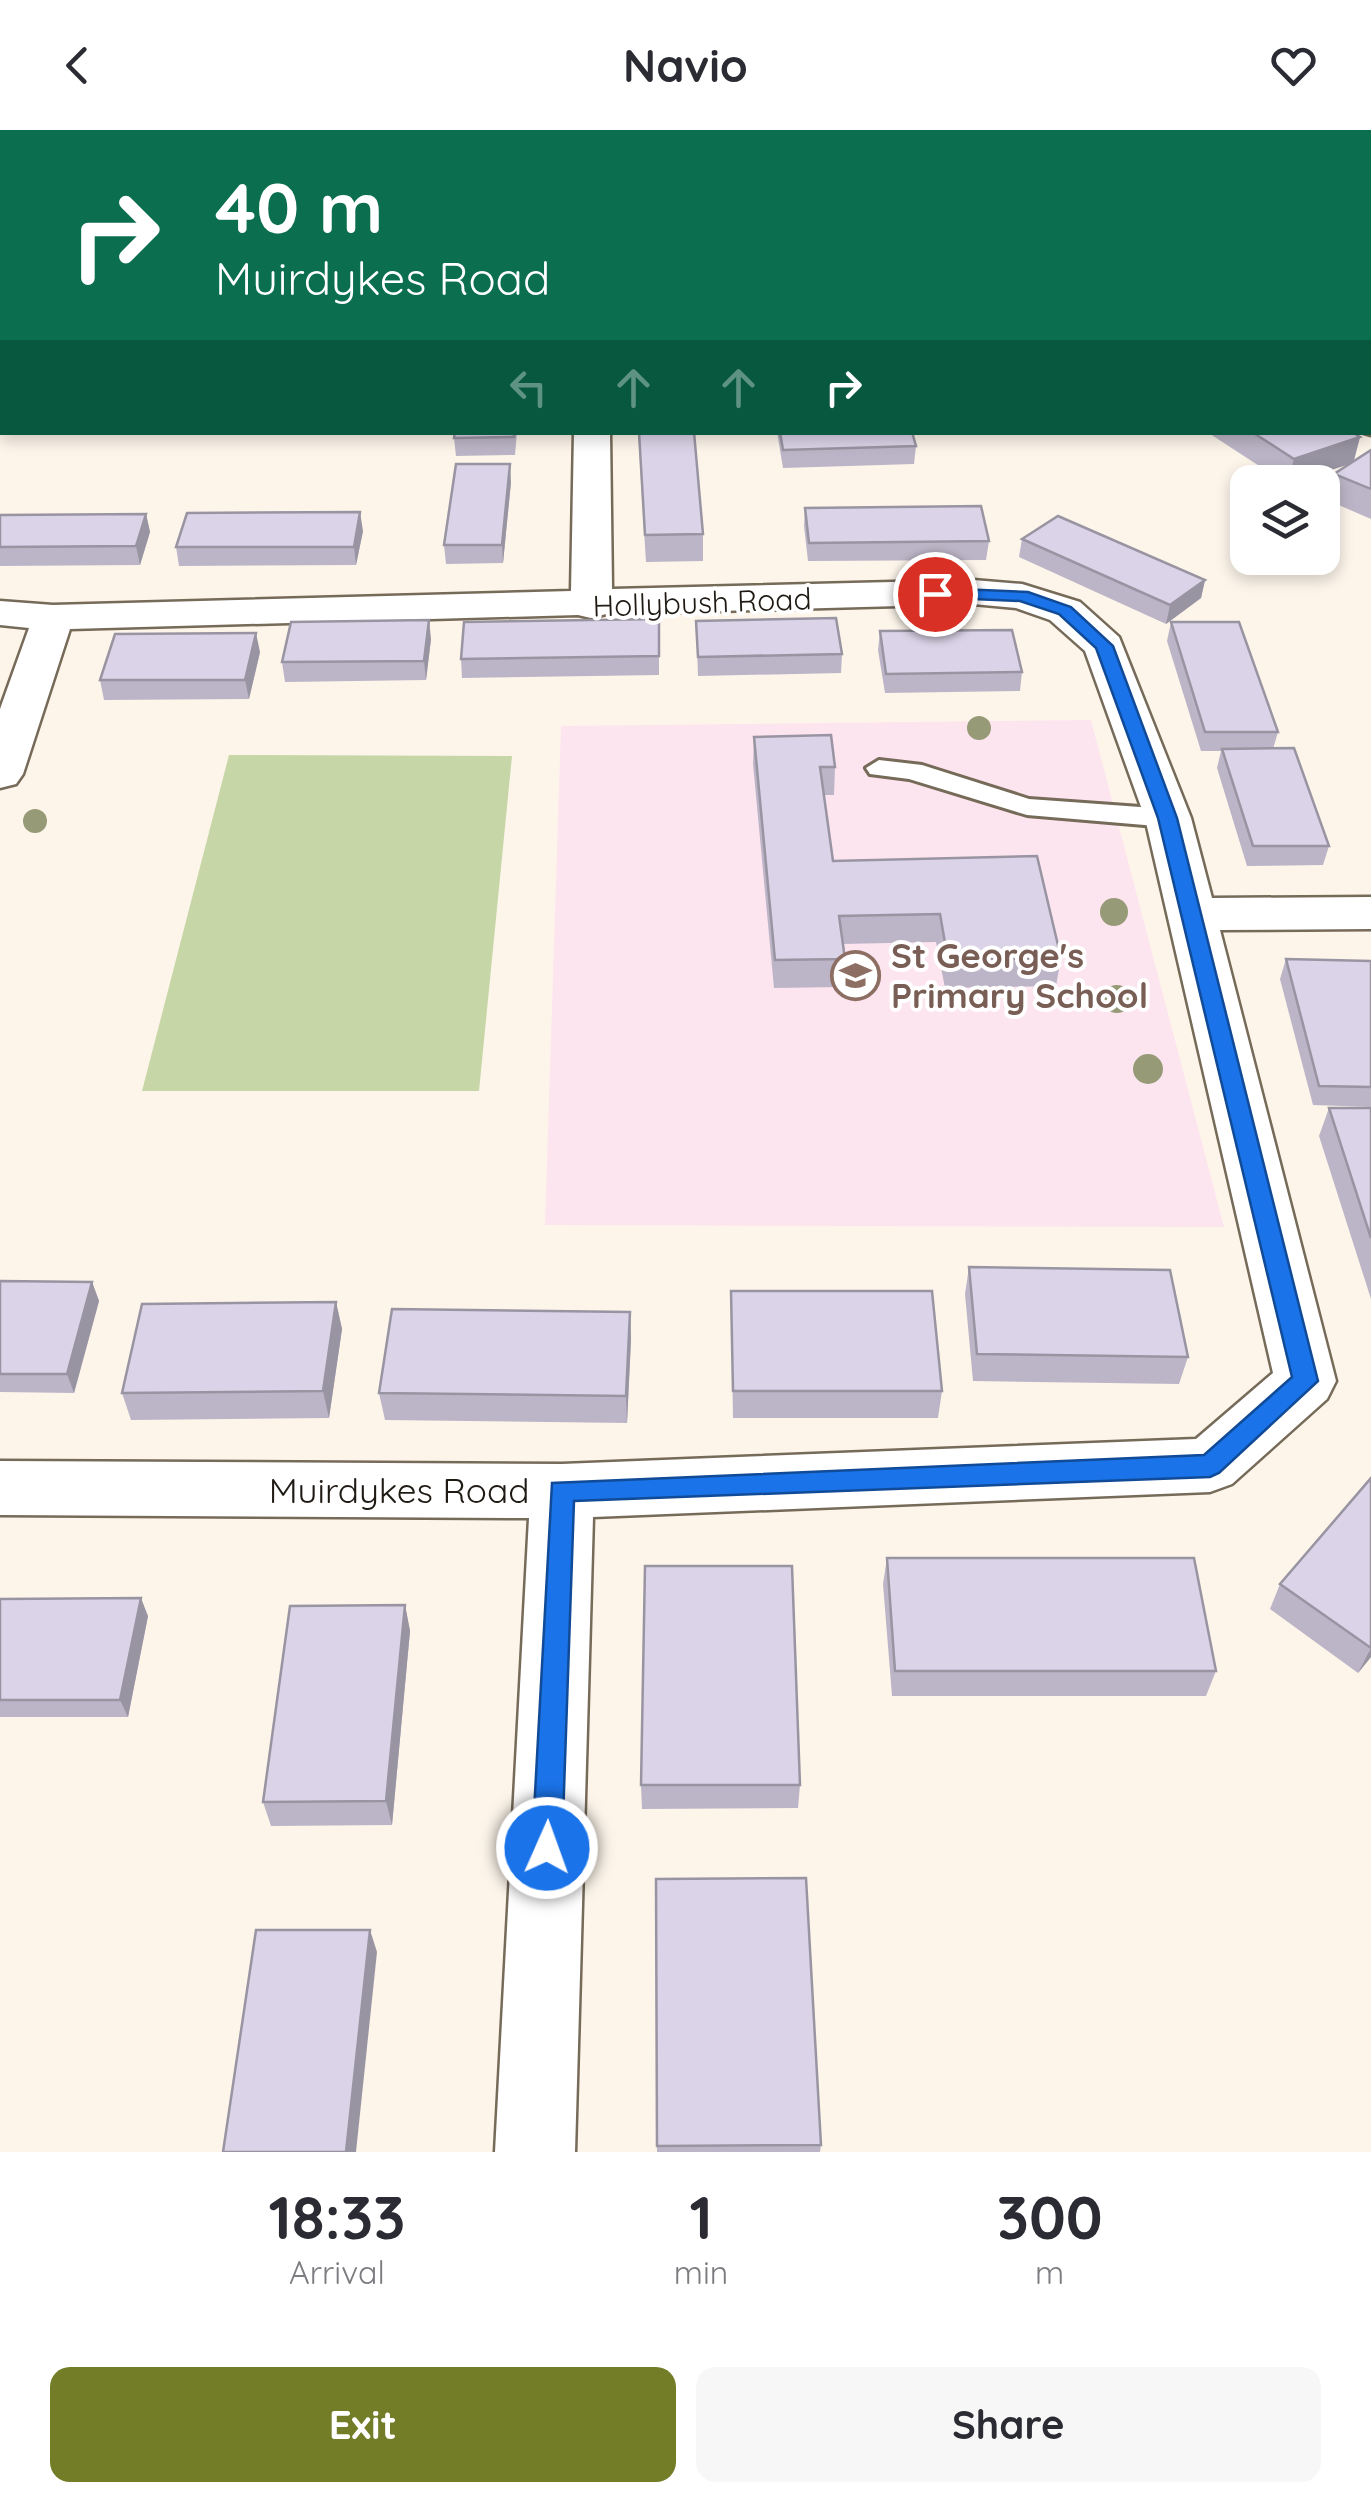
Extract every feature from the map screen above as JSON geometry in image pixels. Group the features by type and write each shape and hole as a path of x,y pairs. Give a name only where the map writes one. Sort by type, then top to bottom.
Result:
{"street":[{"path":"591,606 592,435"},
{"name":"Hollybush Road","path":"0,614 53,617 591,606 973,592 1022,596 1065,610 1104,646 1168,818 1194,914"},
{"path":"0,774 53,617"},
{"path":"1194,914 1371,913"},
{"name":"Muirdykes Road","path":"0,1488 562,1491 1210,1466 1305,1381 1194,914"},
{"path":"535,2152 562,1491"}],"lane":[{"path":"879,768 912,771 1027,806 1168,818"}],"shaded area":[{"name":"St George's Primary School","path":"1091,720 1224,1227 545,1225 561,726"}],"green space":[{"path":"229,755 512,756 479,1091 142,1091"}],"building":[{"path":"454,435 514,435 514,437 454,438"},
{"path":"639,435 694,435 703,534 645,535"},
{"path":"780,435 913,435 916,446 783,450"},
{"path":"1257,435 1360,437 1294,459"},
{"path":"1371,450 1371,489 1340,476 1340,470"},
{"path":"456,464 510,464 502,545 444,545"},
{"path":"981,506 989,541 809,543 805,508"},
{"path":"360,512 354,547 176,547 187,513"},
{"path":"146,514 136,546 0,547 0,515"},
{"path":"1058,516 1205,580 1170,605 1022,539"},
{"path":"836,618 842,654 698,657 696,621"},
{"path":"659,619 659,656 461,659 464,622"},
{"path":"429,620 424,661 282,662 291,622"},
{"path":"1171,622 1239,622 1278,732 1205,732"},
{"path":"1012,630 1022,672 886,674 880,631"},
{"path":"256,633 245,680 100,680 115,634"},
{"path":"831,735 835,767 820,767 833,861 1037,856 1061,958 948,960 940,914 839,916 845,959 775,960 754,737"},
{"path":"1294,748 1329,846 1253,846 1222,749"},
{"path":"1286,959 1371,961 1371,1087 1319,1086"},
{"path":"1329,1108 1371,1108 1371,1238"},
{"path":"969,1267 1170,1270 1188,1357 977,1354"},
{"path":"0,1281 92,1282 67,1374 0,1374"},
{"path":"731,1291 932,1291 942,1391 733,1391"},
{"path":"336,1302 323,1391 122,1393 142,1304"},
{"path":"392,1309 630,1312 626,1396 379,1393"},
{"path":"1371,1478 1371,1648 1280,1584"},
{"path":"887,1558 1194,1558 1216,1671 895,1671"},
{"path":"645,1566 792,1566 800,1785 641,1785"},
{"path":"141,1598 120,1700 0,1700 0,1599"},
{"path":"405,1605 386,1801 263,1802 290,1606"},
{"path":"806,1878 821,2145 657,2146 656,1879"},
{"path":"256,1930 370,1930 346,2152 223,2152"}],"place":[{"name":"St George's Primary School","path":"856,975"}],"route":[{"path":"547,1848 562,1491 1210,1466 1305,1381 1168,818 1104,646 1065,610 1022,596 935,594"}]}
